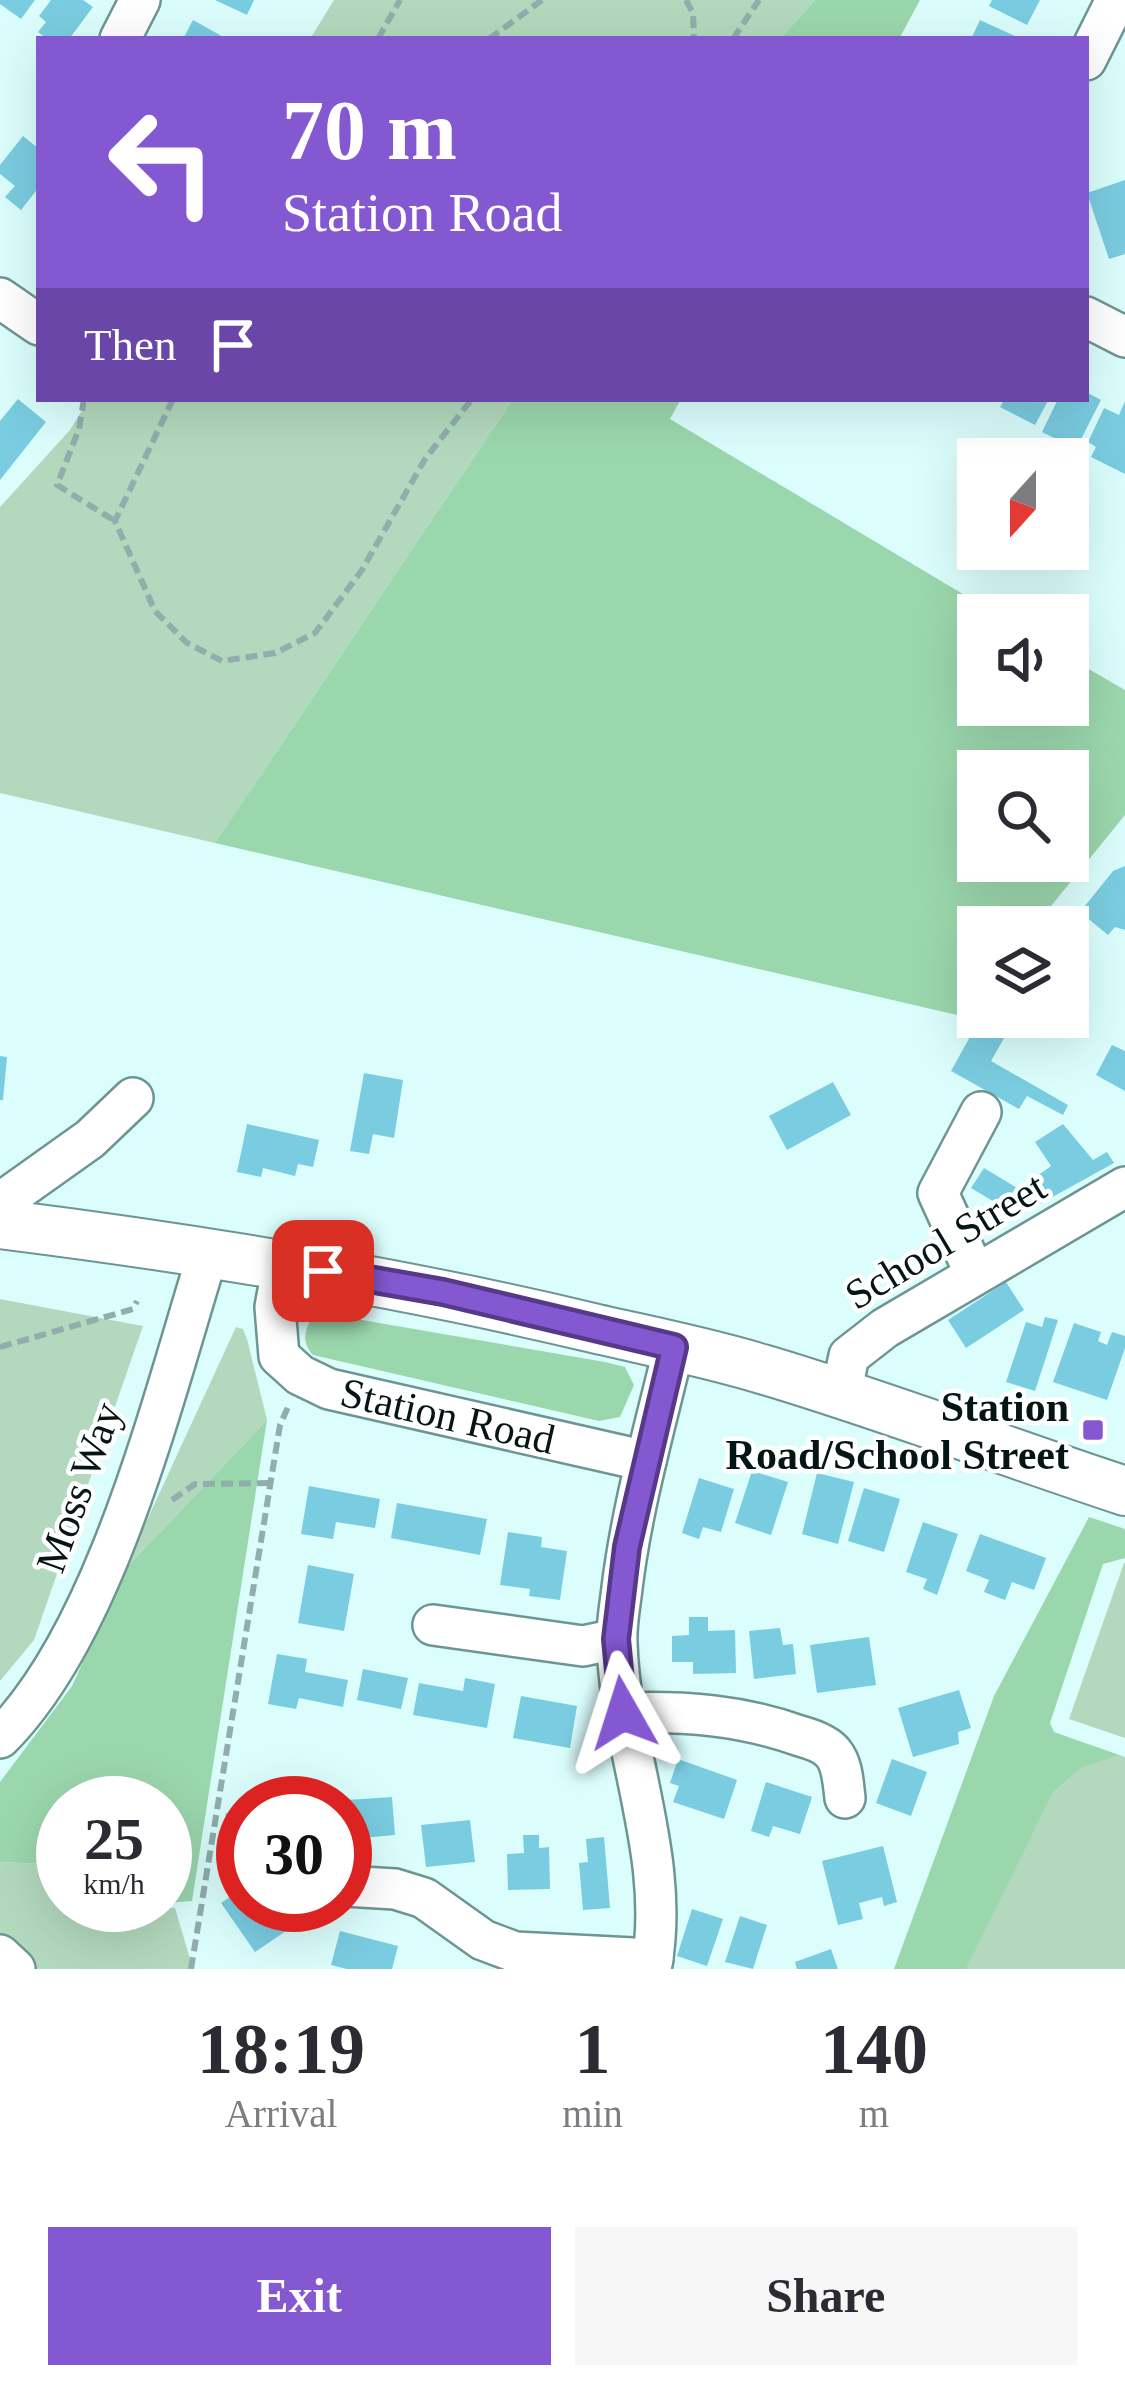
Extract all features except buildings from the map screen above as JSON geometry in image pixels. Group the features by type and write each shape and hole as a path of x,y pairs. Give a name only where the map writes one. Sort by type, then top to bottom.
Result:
{"main road":[{"path":"0,1223 209,1250 443,1292 758,1367 1125,1491"}],"street":[{"path":"122,36 140,0"},
{"path":"1089,54 1116,0"},
{"path":"0,298 36,323"},
{"path":"1089,318 1125,338"},
{"path":"0,1203 90,1139 133,1098"},
{"path":"975,1274 938,1192 981,1112"},
{"name":"School Street","path":"841,1394 849,1355 885,1328 1125,1187"},
{"name":"Moss Way","path":"0,1738 51,1674 103,1570 209,1250"},
{"name":"Station Road","path":"283,1264 275,1307 279,1356 300,1376 329,1389 646,1461"},
{"path":"372,1888 424,1898 483,1940 515,1952 652,1964 649,1835 623,1713 616,1639 627,1547 674,1347"},
{"path":"433,1624 583,1646 616,1639"},
{"path":"623,1713 692,1711 758,1721 814,1741 832,1751 842,1771 845,1798"},
{"path":"0,1955 15,1969"}],"path":[{"path":"379,36 400,0"},
{"path":"493,36 542,0"},
{"path":"686,0 693,13 694,36"},
{"path":"735,36 759,0"},
{"path":"84,402 79,429 57,485 115,521 155,611 187,643 222,661 275,653 315,633 362,570 425,459 470,402"},
{"path":"115,521 172,402"},
{"path":"0,1347 133,1309 137,1301"},
{"path":"190,1969 280,1425 300,1376"},
{"path":"120,1526 164,1506 195,1484 271,1483"}],"green space":[{"path":"334,0 815,0 783,36 312,36"},
{"path":"815,0 920,0 901,36 783,36"},
{"path":"87,402 511,402 215,843 0,793 0,507 70,430"},
{"path":"511,402 679,402 670,419 963,594 957,594 957,726 1089,726 1089,669 1125,690 1125,815 1089,859 1089,750 957,750 957,882 1071,882 1051,906 957,906 957,1015 215,843"},
{"path":"0,1299 143,1326 34,1640 0,1681"},
{"path":"327,1314 605,1362 625,1367 634,1385 620,1417 599,1421 313,1355 306,1342 307,1328 311,1319"},
{"path":"236,1327 243,1329 247,1339 267,1420 124,1570"},
{"path":"267,1420 192,1901 192,1776 36,1776 36,1864 0,1862 0,1782 72,1686 124,1570"},
{"path":"1089,1517 1125,1529 1125,1558 1103,1564 1050,1723 1054,1732 1119,1755 1082,1767 1053,1792 966,1969 894,1969 994,1696"},
{"path":"1125,1563 1125,1738 1069,1719"},
{"path":"1037,1727 1125,1757 1125,1969 909,1969"},
{"path":"0,1862 36,1864 36,1932 182,1932 193,1969 0,1969"}],"place":[{"name":"Station Road/School Street","path":"1093,1430"}],"route":[{"path":"323,1271 443,1292 674,1347 627,1547 616,1639 623,1713"}]}
